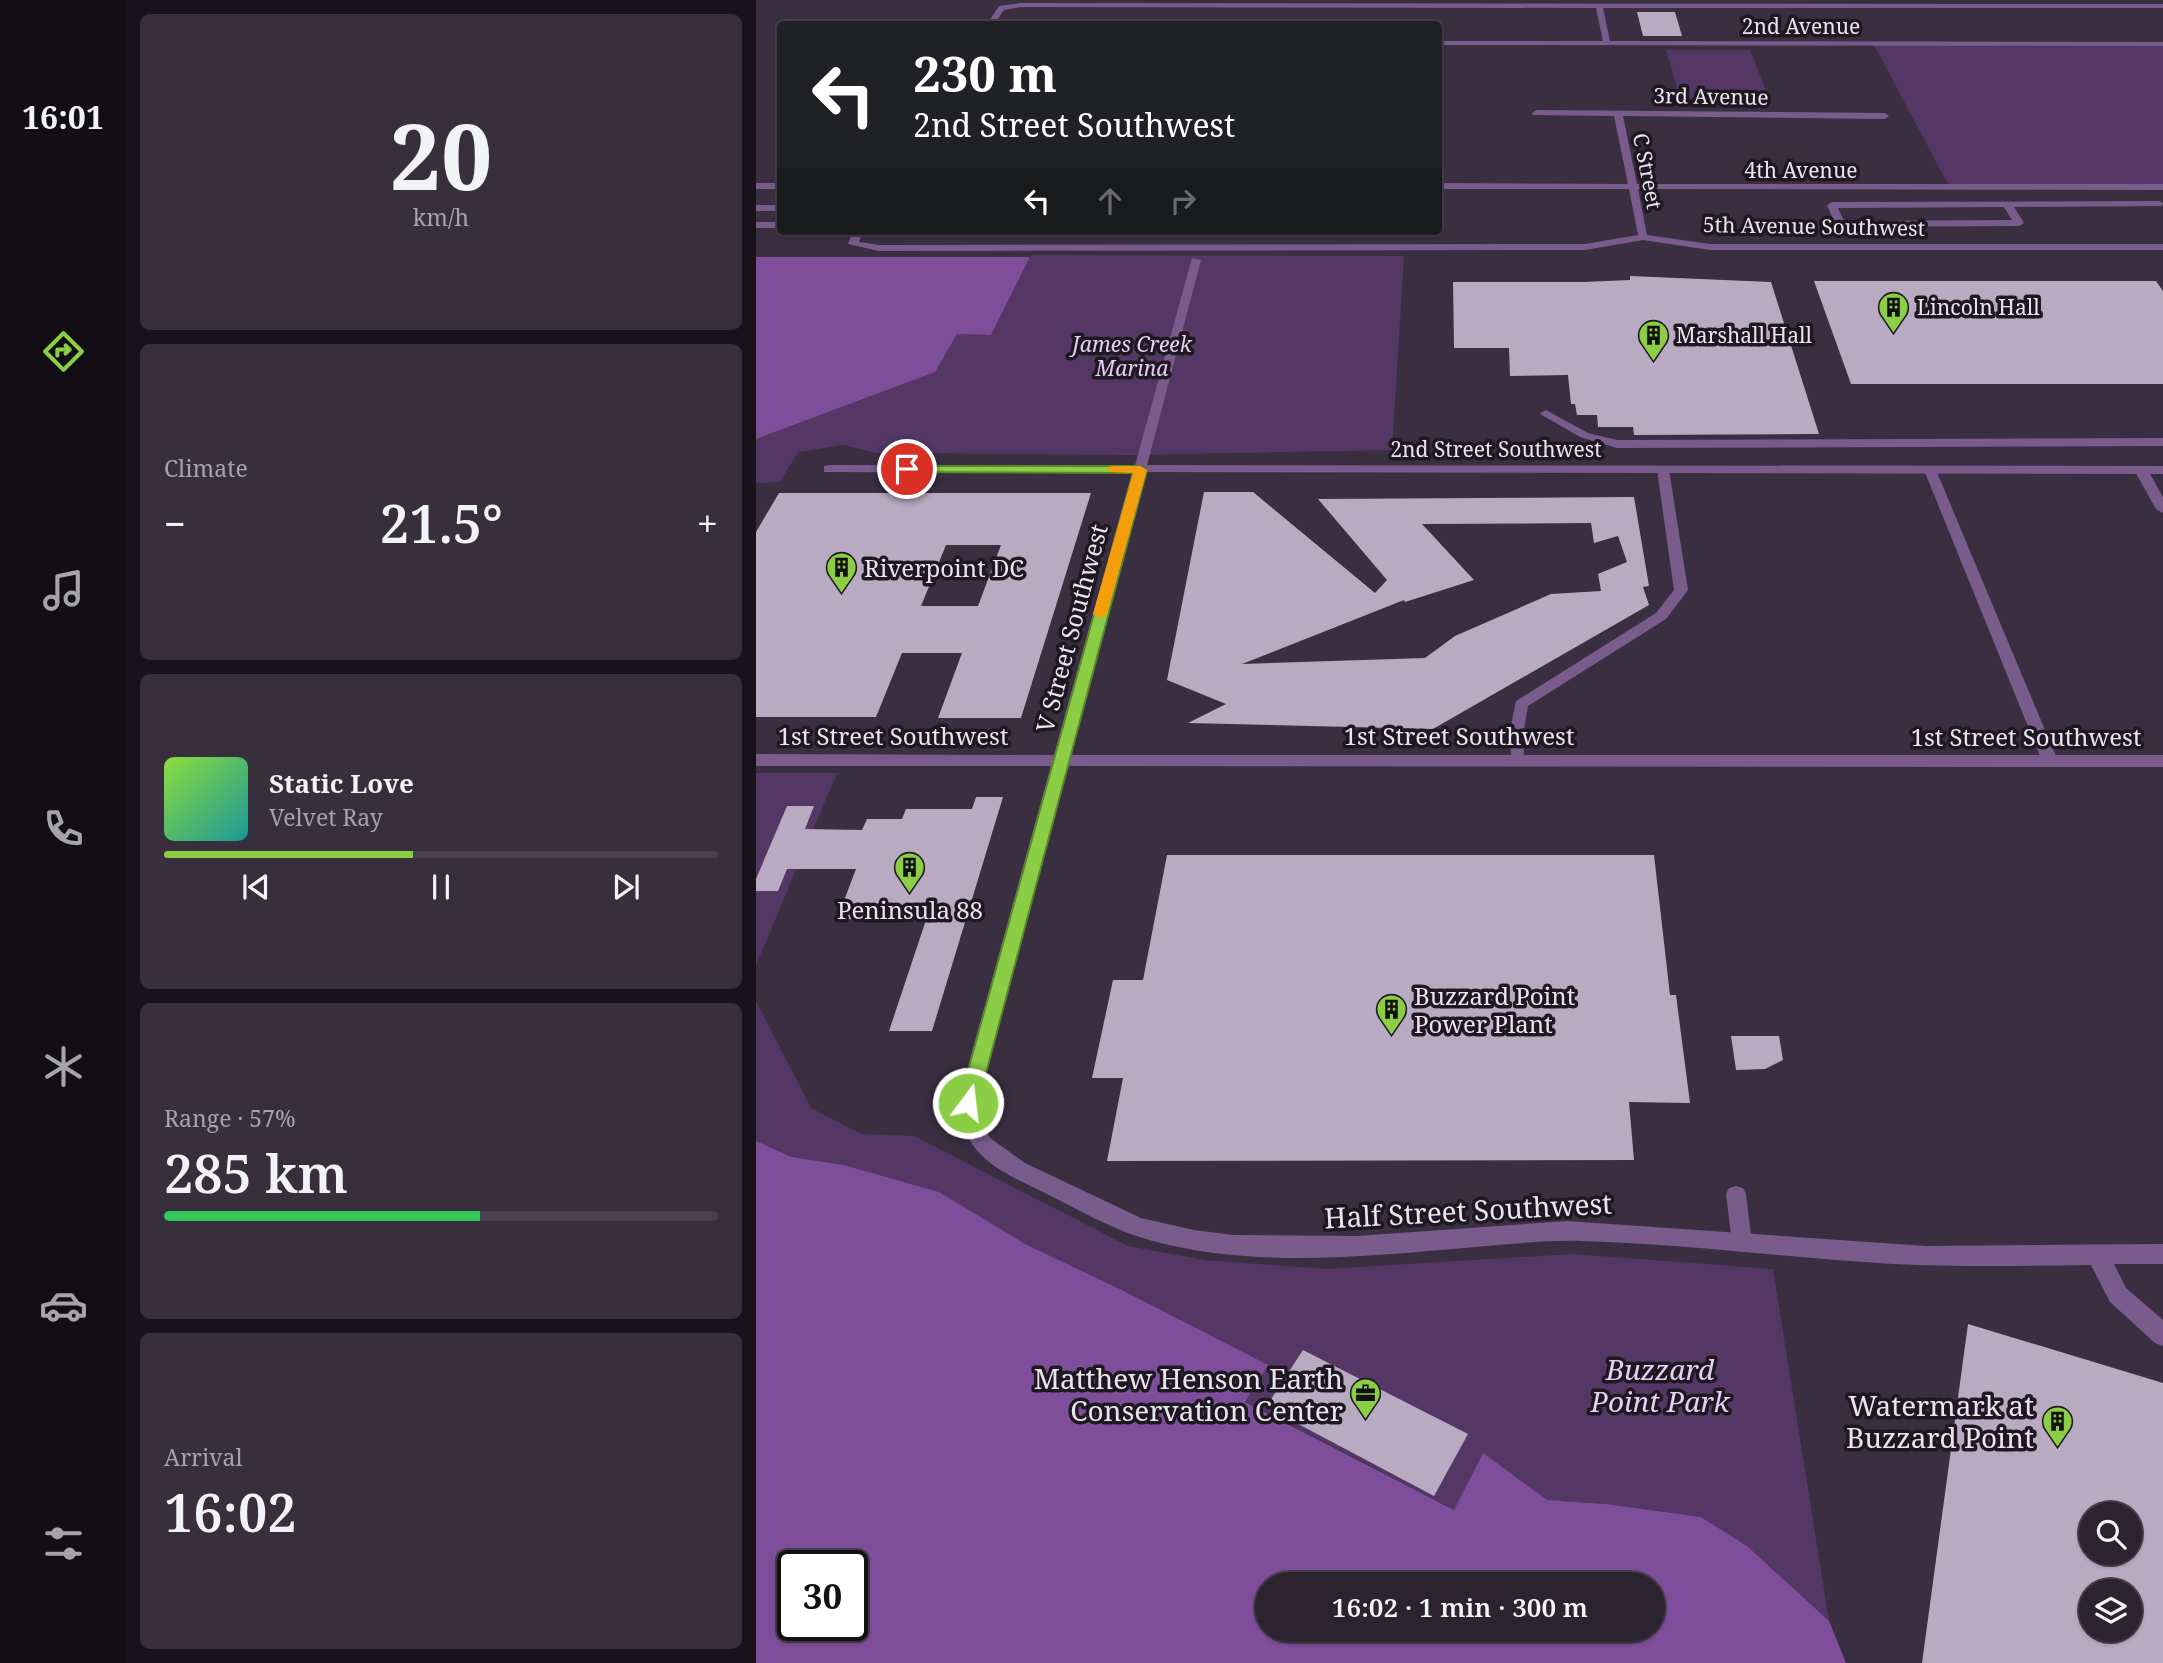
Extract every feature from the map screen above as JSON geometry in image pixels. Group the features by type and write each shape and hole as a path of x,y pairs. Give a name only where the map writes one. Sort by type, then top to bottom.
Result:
{"street":[{"name":"2nd Street Southwest","path":"829,469 2163,470"},
{"name":"V Street Southwest","path":"972,1130 968,1122 968,1103 1140,470"},
{"path":"2141,470 2163,509"},
{"name":"1st Street Southwest","path":"756,760 1517,758 2163,761"},
{"name":"Half Street Southwest","path":"972,1130 994,1155 1019,1171 1120,1220 1152,1231 1189,1239 1275,1247 1346,1247 1576,1231 1932,1256 2163,1254"},
{"path":"2097,1254 2118,1295 2163,1335"}],"lane":[{"path":"1599,5 1607,43"},
{"path":"993,21 1002,8 1009,6 2163,6"},
{"name":"2nd Avenue","path":"1442,43 2163,44"},
{"name":"3rd Avenue","path":"1536,113 1885,116"},
{"name":"C Street","path":"1618,113 1643,237"},
{"path":"756,186 777,186"},
{"name":"4th Avenue","path":"1442,186 2163,187"},
{"path":"1852,188 1858,205"},
{"path":"2007,204 2019,223 1840,224 1832,205 2007,204 2162,206"},
{"path":"756,208 777,208"},
{"path":"1977,223 1990,248"},
{"path":"756,225 777,225"},
{"name":"5th Avenue Southwest","path":"856,235 853,244 878,248 1252,244 1585,247 1643,237 1710,247 2163,247"},
{"name":"V Street Southwest","path":"1140,470 1196,260"},
{"path":"1546,414 1584,435 1617,444 2163,442"},
{"path":"1517,758 1516,735 1521,704 1661,616 1681,590 1663,470"},
{"path":"1930,470 2050,761"},
{"path":"1736,1194 1742,1243"}],"green space":[{"path":"1873,43 2163,44 2163,187 1950,188"},
{"path":"1666,50 1750,50 1769,98 1680,98"},
{"name":"James Creek Marina","path":"1031,255 1404,256 1392,450 1133,455 876,453 844,445 798,452 780,482 756,483 756,439 934,372 957,334 991,335"},
{"path":"756,773 837,773 756,965"},
{"name":"Buzzard Point Park","path":"756,1001 811,1108 861,1134 914,1136 1128,1246 1205,1260 1327,1269 1572,1254 1773,1269 1829,1621 1747,1546 1701,1517 1606,1504 1546,1500 1483,1454 1455,1510 1244,1401 1267,1365 1120,1289 1027,1245 939,1192 844,1165 792,1157 756,1141"}],"shaded area":[{"path":"756,257 1030,257 991,335 957,334 935,372 756,439"},
{"path":"756,1141 792,1157 844,1165 939,1192 1027,1245 1268,1365 1245,1402 1454,1510 1483,1453 1547,1500 1606,1504 1701,1517 1747,1546 1829,1621 1846,1663 756,1663"}],"building":[{"path":"1637,12 1675,12 1682,36 1643,36"},
{"name":"Marshall Hall","path":"1630,276 1771,282 1819,434 1634,435 1633,427 1598,427 1597,415 1577,415 1575,404 1571,404 1568,375 1510,376 1509,348 1454,348 1453,282 1584,282 1630,280"},
{"name":"Lincoln Hall","path":"1814,281 2156,281 2163,291 2163,384 1851,384"},
{"path":"1204,492 1253,492 1375,593 1387,580 1318,499 1634,497 1649,586 1643,587 1649,605 1433,729 1188,723 1226,704 1167,680","holes":["1591,523 1594,543 1618,536 1627,562 1598,574 1601,591 1551,594 1455,636 1425,658 1242,664 1404,600 1405,602 1474,580 1422,524"]},
{"name":"Riverpoint DC","path":"779,493 1091,493 1021,718 938,718 962,653 902,653 876,717 756,717 756,532","holes":["946,545 1001,545 978,606 921,606"]},
{"name":"Peninsula 88","path":"976,797 1003,797 932,1031 889,1031 926,920 837,919 856,869 787,869 778,891 756,891 756,879 787,806 814,806 805,829 862,830 867,819 902,819 906,809 972,809"},
{"name":"Buzzard Point Power Plant","path":"1167,855 1654,855 1670,995 1676,995 1690,1103 1629,1102 1634,1160 1107,1161 1123,1078 1092,1078 1113,980 1143,980"},
{"path":"1731,1036 1779,1036 1783,1060 1765,1069 1736,1070"},
{"name":"Watermark at Buzzard Point","path":"1968,1324 2163,1383 2163,1663 1922,1663"},
{"name":"Matthew Henson Earth Conservation Center","path":"1303,1350 1468,1434 1434,1496 1266,1407"}],"slow traffic":[{"path":"1100,614 1140,470 1113,470"}],"place":[{"name":"Lincoln Hall","path":"1894,334"},
{"name":"Marshall Hall","path":"1653,362"},
{"name":"Riverpoint DC","path":"841,594"},
{"name":"Peninsula 88","path":"910,894"},
{"name":"Buzzard Point Power Plant","path":"1391,1036"},
{"name":"Matthew Henson Earth Conservation Center","path":"1366,1421"},
{"name":"Watermark at Buzzard Point","path":"2057,1448"}],"route":[{"path":"907,469 1140,470 968,1103"}]}
